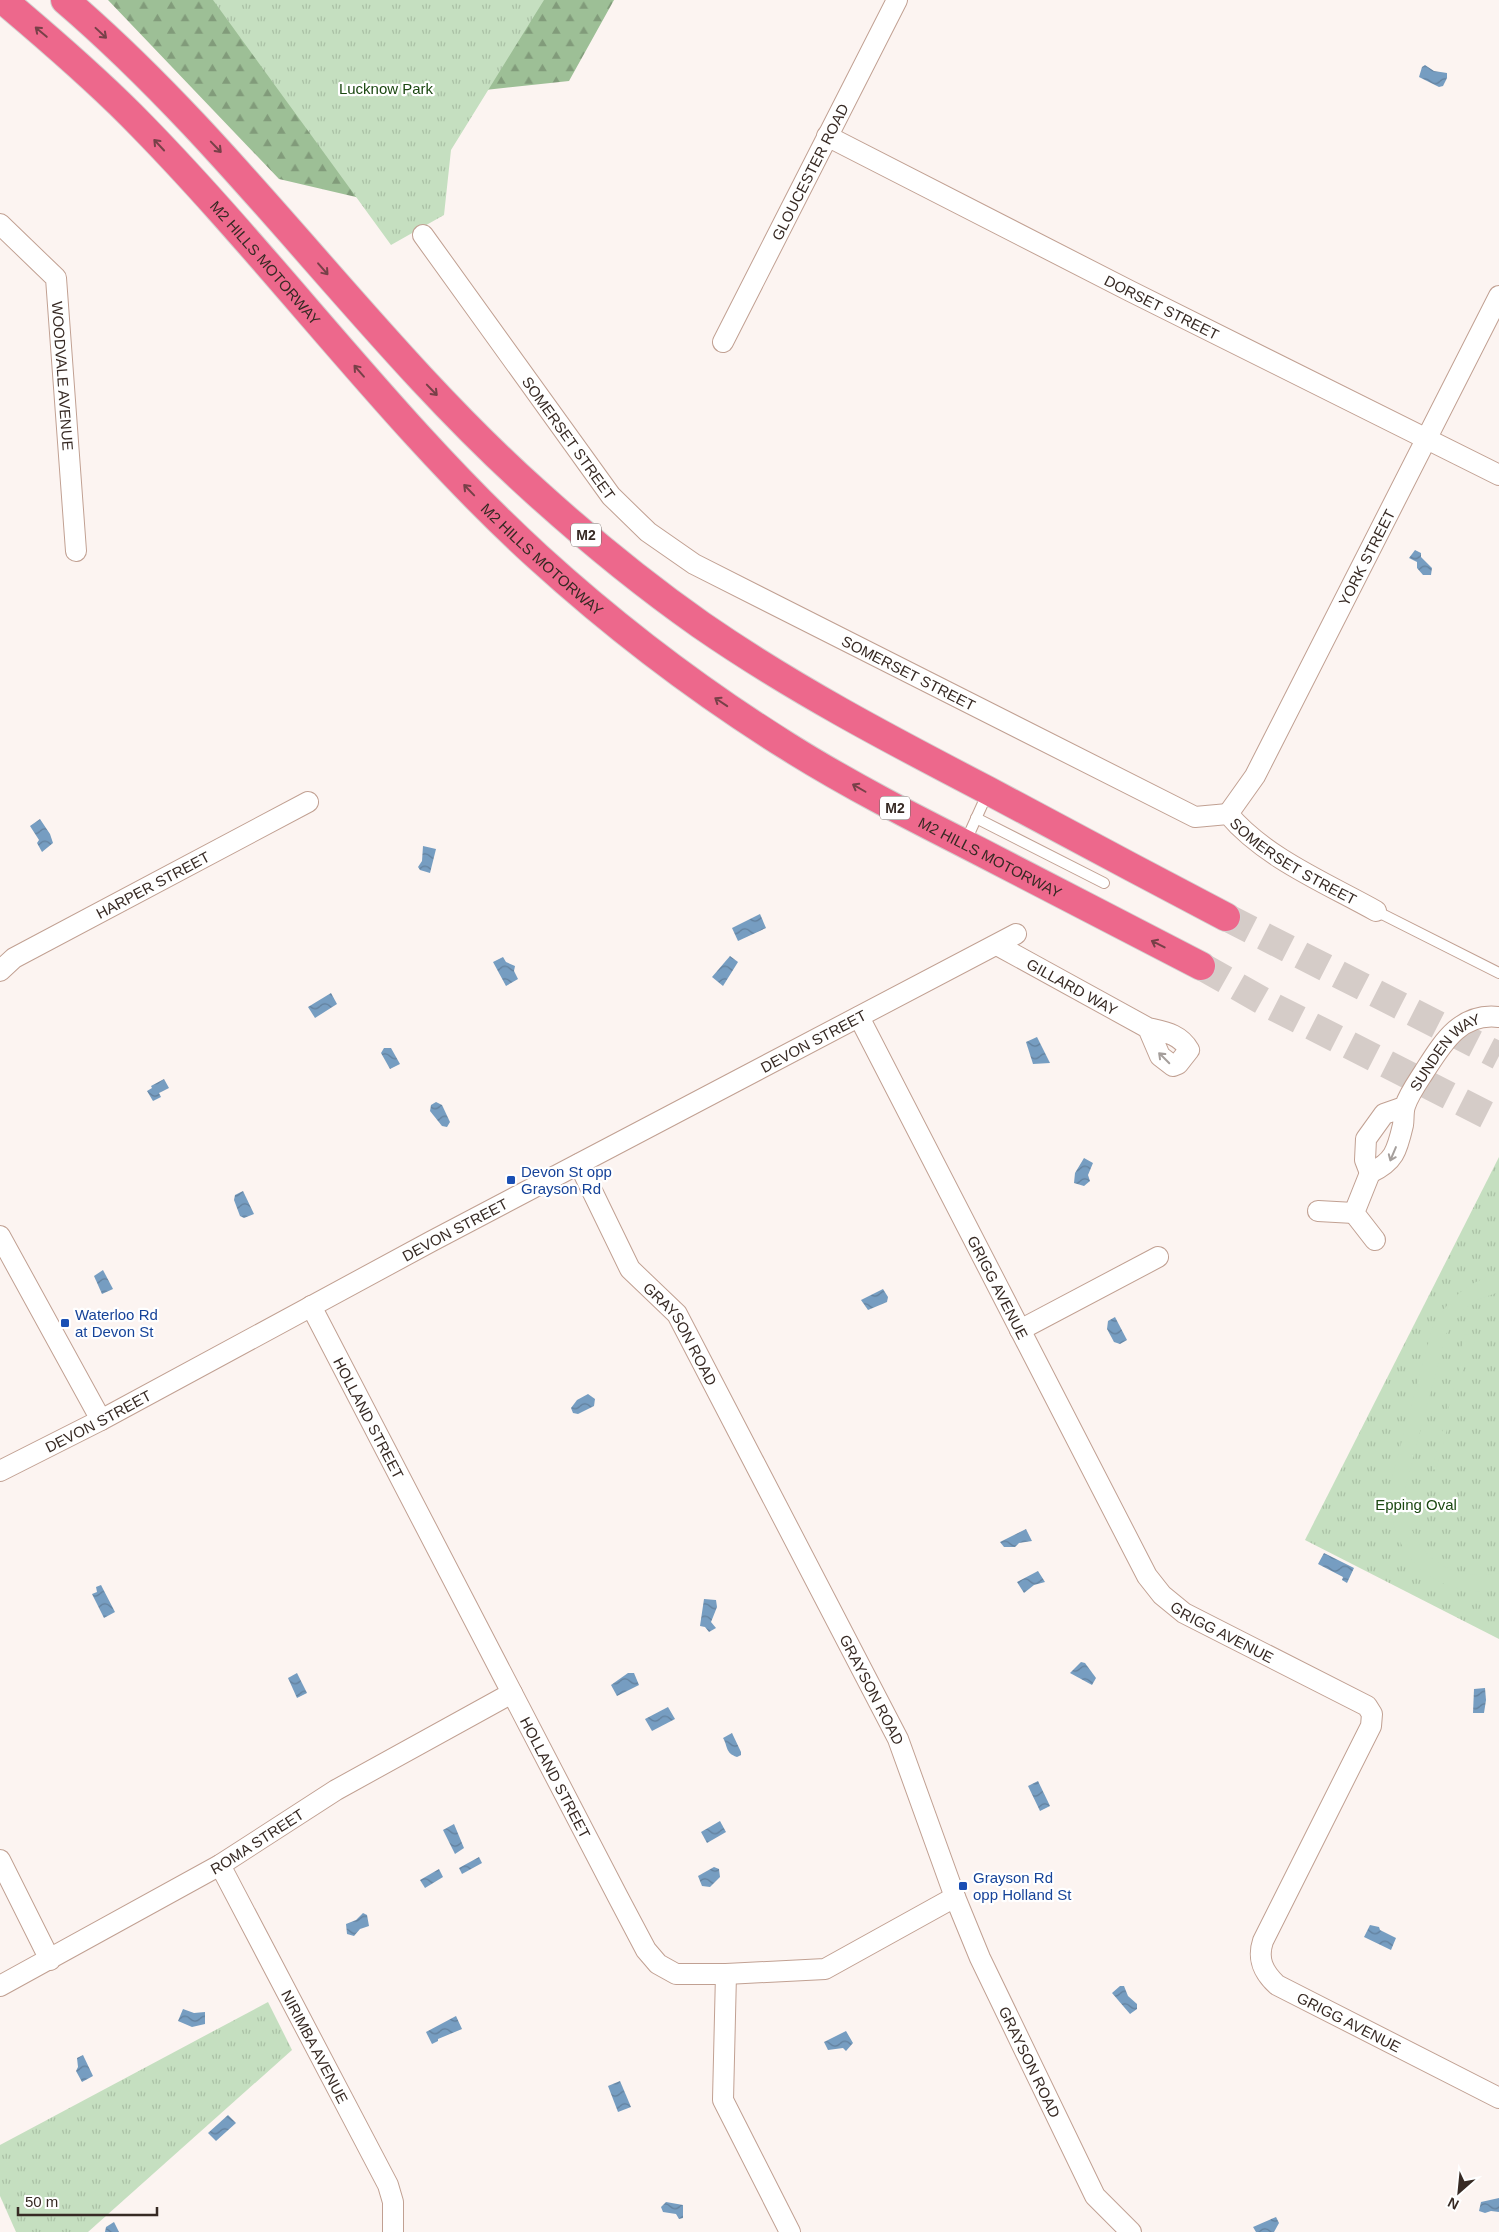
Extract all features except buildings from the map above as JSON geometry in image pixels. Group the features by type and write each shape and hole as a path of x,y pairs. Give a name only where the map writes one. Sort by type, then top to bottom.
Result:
{"highway":[{"name":"M2 HILLS MOTORWAY","path":"3,0 57,45 130,114 219,210 386,403 472,494 538,557 608,618 702,690 787,747 883,802 1201,966"},
{"name":"M2","path":"65,0 164,92 236,169 397,354 465,424 551,505 615,560 699,623 776,674 870,729 1226,917"}],"street":[{"name":"GLOUCESTER ROAD","path":"723,342 826,136 897,0"},
{"name":"DORSET STREET","path":"826,136 1130,291 1499,475"},
{"name":"WOODVALE AVENUE","path":"0,224 56,278 76,551"},
{"name":"SOMERSET STREET","path":"423,236 611,496 648,532 694,564 1195,817 1228,814 1244,833 1272,852 1376,911"},
{"name":"YORK STREET","path":"1228,814 1255,776 1499,296"},
{"name":"HARPER STREET","path":"0,971 14,958 308,802"},
{"name":"DEVON STREET","path":"0,1470 101,1420 311,1306 1016,934"},
{"name":"GILLARD WAY","path":"997,945 1148,1028"},
{"name":"SUNDEN WAY","path":"1404,1107 1384,1114 1366,1139 1365,1160 1370,1173 1386,1166 1392,1158 1403,1124 1404,1107 1442,1043 1459,1026 1473,1019 1499,1016"},
{"name":"GRIGG AVENUE","path":"860,1017 1147,1576 1162,1595 1184,1613 1367,1706 1372,1714 1371,1726 1263,1940 1261,1961 1267,1976 1277,1984 1499,2098"},
{"name":"GRAYSON ROAD","path":"579,1164 630,1269 677,1314 898,1739 954,1898 980,1958 1094,2196 1131,2232"},
{"path":"1354,1212 1370,1173"},
{"path":"1318,1211 1354,1212"},
{"path":"1354,1212 1375,1240"},
{"path":"0,1236 101,1420"},
{"path":"1020,1330 1158,1258"},
{"name":"HOLLAND STREET","path":"311,1306 646,1950 658,1964 676,1974 726,1974 825,1969 954,1898"},
{"name":"ROMA STREET","path":"0,1986 220,1865 336,1790 512,1693"},
{"path":"0,1860 50,1960"},
{"name":"NIRIMBA AVENUE","path":"220,1865 388,2185 393,2202 393,2232"},
{"path":"726,1974 723,2100 790,2232"}],"lane":[{"path":"964,844 988,791"},
{"path":"976,818 1104,884"},
{"name":"SOMERSET STREET","path":"1376,911 1499,973"}],"green space":[{"name":"Lucknow Park","path":"108,0 614,0 569,81 476,91 403,208 279,179"},
{"name":"Lucknow Park","path":"213,0 544,0 451,150 444,215 391,245"},
{"name":"Epping Oval","path":"1499,1157 1499,1639 1305,1540"},
{"path":"1499,1274 1499,1292 1477,1300 1464,1309 1446,1334 1406,1485 1406,1506 1410,1524 1417,1541 1428,1555 1443,1565 1459,1572 1478,1575 1499,1573 1499,1590 1474,1591 1452,1587 1432,1578 1416,1565 1403,1548 1395,1528 1391,1506 1391,1481 1432,1329 1444,1309 1459,1293 1477,1281"},
{"path":"1465,1334 1476,1337 1468,1363 1465,1363 1436,1470 1432,1469 1461,1362 1458,1360"},
{"path":"268,2002 292,2050 88,2232 16,2232 0,2196 0,2145"}],"water":[{"path":"1425,65 1434,71 1447,73 1443,86 1439,87 1419,77 1422,67"},
{"path":"1415,550 1421,553 1421,557 1432,568 1431,575 1423,575 1417,568 1417,562 1409,558"},
{"path":"40,819 50,834 53,843 42,852 37,843 39,840 30,826"},
{"path":"423,846 436,849 430,873 420,870 418,867 422,861"},
{"path":"760,914 766,928 738,941 732,928"},
{"path":"730,956 738,962 723,986 712,977"},
{"path":"503,957 506,962 515,966 514,971 518,979 506,986 493,962"},
{"path":"331,993 337,1004 315,1018 308,1007"},
{"path":"1037,1037 1050,1063 1033,1064 1026,1042"},
{"path":"384,1048 391,1048 400,1064 390,1069 381,1053"},
{"path":"164,1079 169,1088 159,1093 161,1097 153,1101 147,1091 152,1088 151,1086"},
{"path":"436,1102 442,1105 450,1122 447,1127 442,1126 430,1111 431,1105"},
{"path":"1084,1158 1093,1163 1088,1175 1090,1181 1084,1186 1074,1183 1075,1173"},
{"path":"243,1191 254,1214 244,1218 240,1216 234,1200 235,1195"},
{"path":"103,1270 113,1289 102,1294 94,1276"},
{"path":"883,1289 888,1297 887,1302 868,1310 861,1300"},
{"path":"1115,1317 1127,1340 1120,1344 1114,1342 1107,1329 1108,1321"},
{"path":"588,1394 595,1399 594,1406 578,1414 573,1413 571,1408 577,1400"},
{"path":"1026,1529 1032,1541 1019,1543 1015,1547 1004,1547 1000,1542"},
{"path":"1324,1553 1354,1568 1347,1583 1342,1580 1343,1577 1318,1564"},
{"path":"1038,1571 1045,1582 1034,1585 1024,1593 1017,1582"},
{"path":"101,1585 115,1612 104,1618 92,1594 97,1592 96,1587"},
{"path":"704,1599 716,1600 717,1607 711,1622 716,1628 709,1632 705,1627 700,1626"},
{"path":"1081,1662 1085,1663 1096,1678 1092,1685 1070,1673"},
{"path":"297,1673 307,1693 297,1698 288,1678"},
{"path":"628,1673 634,1673 639,1685 617,1696 611,1685"},
{"path":"1485,1688 1484,1713 1473,1713 1474,1689"},
{"path":"668,1707 675,1719 652,1731 645,1719"},
{"path":"732,1733 741,1752 741,1755 737,1757 730,1753 723,1738"},
{"path":"1038,1781 1050,1806 1040,1811 1028,1786"},
{"path":"720,1821 726,1832 707,1843 701,1832"},
{"path":"454,1824 464,1848 455,1854 443,1830"},
{"path":"479,1857 482,1863 462,1874 459,1868"},
{"path":"714,1867 719,1869 720,1877 710,1887 702,1886 698,1876"},
{"path":"439,1869 443,1877 425,1888 420,1880"},
{"path":"363,1913 367,1915 369,1926 360,1929 354,1936 347,1934 346,1924 356,1920"},
{"path":"1370,1925 1379,1927 1380,1930 1396,1938 1391,1950 1364,1937"},
{"path":"1120,1986 1124,1986 1128,1996 1137,2004 1137,2009 1130,2014 1112,1993"},
{"path":"183,2009 194,2013 205,2012 205,2024 192,2027 178,2021"},
{"path":"456,2016 462,2029 438,2039 438,2041 432,2044 426,2032"},
{"path":"846,2031 853,2043 846,2051 843,2048 828,2050 824,2042"},
{"path":"83,2055 93,2076 82,2082 76,2071 78,2067 77,2058"},
{"path":"620,2081 631,2107 618,2112 608,2086"},
{"path":"228,2115 236,2123 216,2141 208,2133"},
{"path":"1499,2198 1499,2212 1491,2211 1485,2213 1479,2211 1481,2202"},
{"path":"666,2202 683,2205 683,2218 679,2219 676,2214 663,2212 661,2207"},
{"path":"1276,2217 1279,2223 1274,2232 1256,2232 1253,2227"},
{"path":"114,2222 119,2232 105,2232 106,2227"}],"tunnel":[{"path":"1226,917 1499,1056"},
{"path":"1201,966 1270,1005 1499,1121"}],"place":[{"name":"Devon St opp Grayson Rd","path":"511,1180"},
{"name":"Waterloo Rd at Devon St","path":"65,1323"},
{"name":"Grayson Rd opp Holland St","path":"963,1886"}]}
